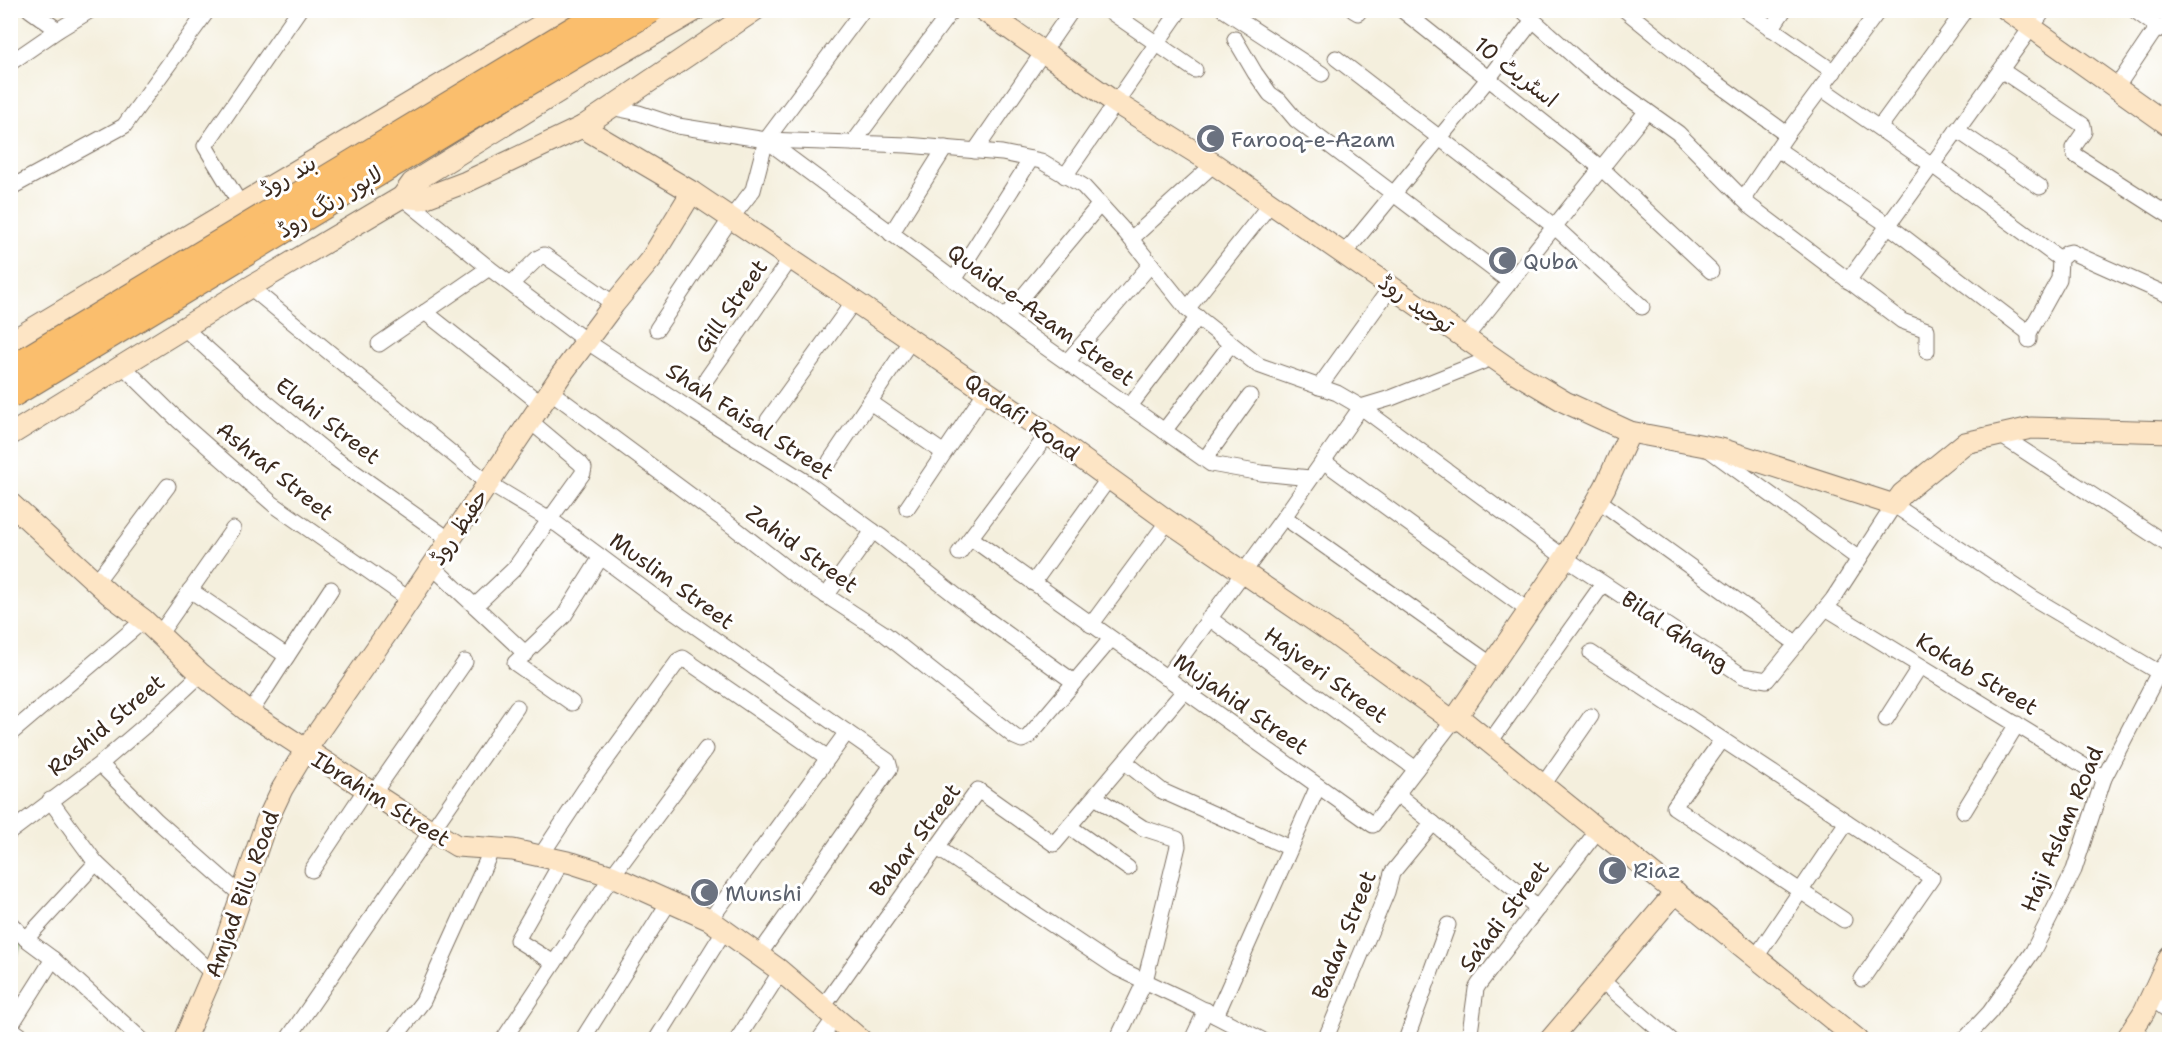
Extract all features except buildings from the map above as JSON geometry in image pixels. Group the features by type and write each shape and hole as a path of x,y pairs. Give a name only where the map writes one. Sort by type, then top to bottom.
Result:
{"highway":[{"name":"لاہور رنگ روڈ","path":"10,370 607,10"},
{"name":"لاہور رنگ روڈ","path":"10,395 650,10"}],"street":[{"path":"30,10 58,30"},
{"path":"10,63 91,10"},
{"path":"10,188 124,126 208,10"},
{"path":"240,204 205,146 299,10"},
{"name":"بند روڈ","path":"10,342 566,10"},
{"path":"10,435 402,196 412,183 598,67 696,10"},
{"path":"402,196 421,199 466,182 582,127 755,10"},
{"path":"657,329 730,218 753,190 766,140 863,10"},
{"path":"853,143 952,10"},
{"name":"توحید روڈ","path":"983,10 1116,103 1214,164 1465,338 1565,402 1630,432 1721,449 1894,505"},
{"path":"975,151 1072,10"},
{"path":"1108,10 1195,70"},
{"path":"1065,176 1180,10"},
{"path":"1224,10 1322,74"},
{"path":"1353,10 1358,13 1360,10"},
{"name":"اسٹریٹ 10","path":"1402,10 1602,168 1711,271"},
{"path":"1625,10 1700,71 1787,134"},
{"path":"1745,10 1833,72"},
{"path":"1771,28 1784,10"},
{"path":"1743,199 1787,134 1879,10"},
{"path":"1879,128 1965,10"},
{"path":"2007,10 2169,126"},
{"path":"1848,280 2044,10"},
{"path":"2134,10 2165,26"},
{"path":"1344,254 1488,79 1527,15 1588,69 1678,133 1743,199 1902,321 1927,330 1927,351"},
{"path":"2116,88 2153,33 2165,26"},
{"path":"1235,39 1270,94 1280,100 1296,120 1510,282"},
{"path":"1336,58 1555,227 1642,307"},
{"path":"2001,70 2083,125 2084,132 2073,148 2075,155 2169,216"},
{"path":"1821,88 1932,165 2060,259"},
{"name":"Bilal Ghang","path":"610,107 639,113 678,126 766,140 945,148 1002,153 1041,161 1083,186 1193,313 1258,365 1337,393 1361,407 1565,558 1743,676 1767,680 1826,608 1894,505"},
{"path":"1465,338 1647,111"},
{"name":"Qadafi Road","path":"582,127 692,192 854,300 1048,434 1168,521 1490,742 1858,1040"},
{"path":"1957,130 2040,187"},
{"name":"Quaid-e-Azam Street","path":"766,140 1005,318 1211,464 1260,473 1310,478"},
{"path":"891,234 945,148"},
{"path":"1777,149 1888,225 2029,338 2059,279 2060,259 2067,253 2072,252 2169,296"},
{"path":"954,280 1031,159"},
{"path":"314,162 351,227"},
{"path":"1131,239 1214,164"},
{"name":"حفیظ روڈ","path":"305,751 433,567 540,405 614,304 651,259 692,192"},
{"name":"Shah Faisal Street","path":"402,196 489,268 586,341 806,482 974,610 1074,682"},
{"path":"1005,318 1100,204"},
{"path":"1130,406 1271,204"},
{"path":"511,285 538,258 544,255 614,304"},
{"name":"Gill Street","path":"707,378 791,258"},
{"path":"1067,362 1151,264"},
{"path":"379,344 489,268"},
{"path":"1319,387 1391,286"},
{"name":"Muslim Street","path":"250,287 488,483 550,520 671,609 888,761 890,768 759,955"},
{"path":"768,420 854,300"},
{"name":"Zahid Street","path":"425,312 540,405 736,529 796,576 885,634 1015,737 1022,740 1028,737 1074,682"},
{"name":"Elahi Street","path":"184,328 266,402 333,457 450,540"},
{"path":"831,460 911,340"},
{"path":"1164,430 1231,344"},
{"path":"1166,678 1361,407 1391,398 1494,357"},
{"name":"Ashraf Street","path":"123,366 179,421 273,504 410,600"},
{"path":"907,508 986,391"},
{"path":"1205,459 1250,396"},
{"path":"870,402 944,453"},
{"path":"475,606 514,569 583,473 584,468 540,405"},
{"path":"2164,676 2033,598 1894,505 1902,494 1965,443 2031,428 2169,432"},
{"path":"1455,718 1565,558 1598,500 1630,432"},
{"path":"959,554 1048,434"},
{"path":"2000,435 2169,546"},
{"path":"1703,446 1858,559"},
{"path":"1323,461 1529,611"},
{"path":"1034,583 1109,478"},
{"path":"96,582 168,486"},
{"path":"1598,500 1797,644"},
{"name":"Ibrahim Street","path":"10,503 201,674 250,713 369,792 457,846 513,850 562,861 612,876 717,925 782,971 861,1040"},
{"path":"1284,517 1492,665"},
{"path":"1092,625 1168,521"},
{"path":"10,734 152,628 190,590 233,529"},
{"path":"826,596 873,531"},
{"path":"2151,535 2169,536"},
{"name":"Mujahid Street","path":"971,538 1373,825 1455,718"},
{"path":"572,704 515,663 564,616 601,557"},
{"path":"433,567 526,654"},
{"path":"1490,742 1604,584"},
{"path":"250,713 331,589"},
{"path":"190,590 287,656"},
{"name":"Kokab Street","path":"1826,608 2104,778"},
{"name":"Hajveri Street","path":"1209,618 1416,769"},
{"path":"1074,682 1112,639"},
{"path":"1591,653 1932,878 1862,979"},
{"path":"540,856 585,789 679,660 683,658 828,758"},
{"name":"Haji Aslam Road","path":"1964,1040 1990,1012 2033,951 2074,870 2104,778 2164,676 2169,658"},
{"path":"312,870 465,662"},
{"path":"1886,719 1920,666"},
{"name":"Rashid Street","path":"10,832 100,764 201,674"},
{"name":"Babar Street","path":"819,1040 829,1012 936,847 978,790 1054,844 1184,691"},
{"path":"287,1040 517,707"},
{"path":"1543,785 1591,716"},
{"path":"1964,811 2017,724"},
{"path":"657,1040 717,925 847,732"},
{"path":"1722,740 1674,807 1844,920"},
{"path":"503,1040 612,876 706,749"},
{"name":"Amjad Bilu Road","path":"186,1039 213,974 266,823 282,789 305,751"},
{"path":"1125,762 1162,791 1290,848"},
{"path":"100,764 155,819 241,895"},
{"path":"1192,1040 1211,1013 1318,786"},
{"path":"1397,794 1538,908"},
{"path":"1095,797 1143,828 1177,839 1178,846 1144,981 1117,1040"},
{"path":"50,801 96,863 213,974"},
{"path":"1756,957 1847,822"},
{"name":"Badar Street","path":"1325,1040 1387,891 1392,873 1433,823"},
{"path":"1070,826 1128,868"},
{"name":"Sa'adi Street","path":"1469,1040 1476,989 1479,984 1598,830"},
{"path":"936,847 1116,968 1262,1040"},
{"path":"393,1040 423,1001 492,849"},
{"path":"554,963 517,940 562,861"},
{"path":"26,939 96,863"},
{"path":"1550,1040 1676,892"},
{"path":"582,1040 669,902"},
{"path":"10,923 142,1040"},
{"path":"1406,1040 1448,925"},
{"path":"2128,1039 2151,998 2169,956"},
{"path":"27,1040 10,1027 53,959"},
{"path":"737,1040 782,971"},
{"path":"1601,980 1671,1040"},
{"path":"2151,998 2169,1012"}],"green space":[{"path":"11,923 26,939 11,963"}],"place":[{"name":"Farooq-e-Azam","path":"1210,139"},
{"name":"Quba","path":"1502,261"},
{"name":"Riaz","path":"1612,870"},
{"name":"Munshi","path":"704,893"}]}
